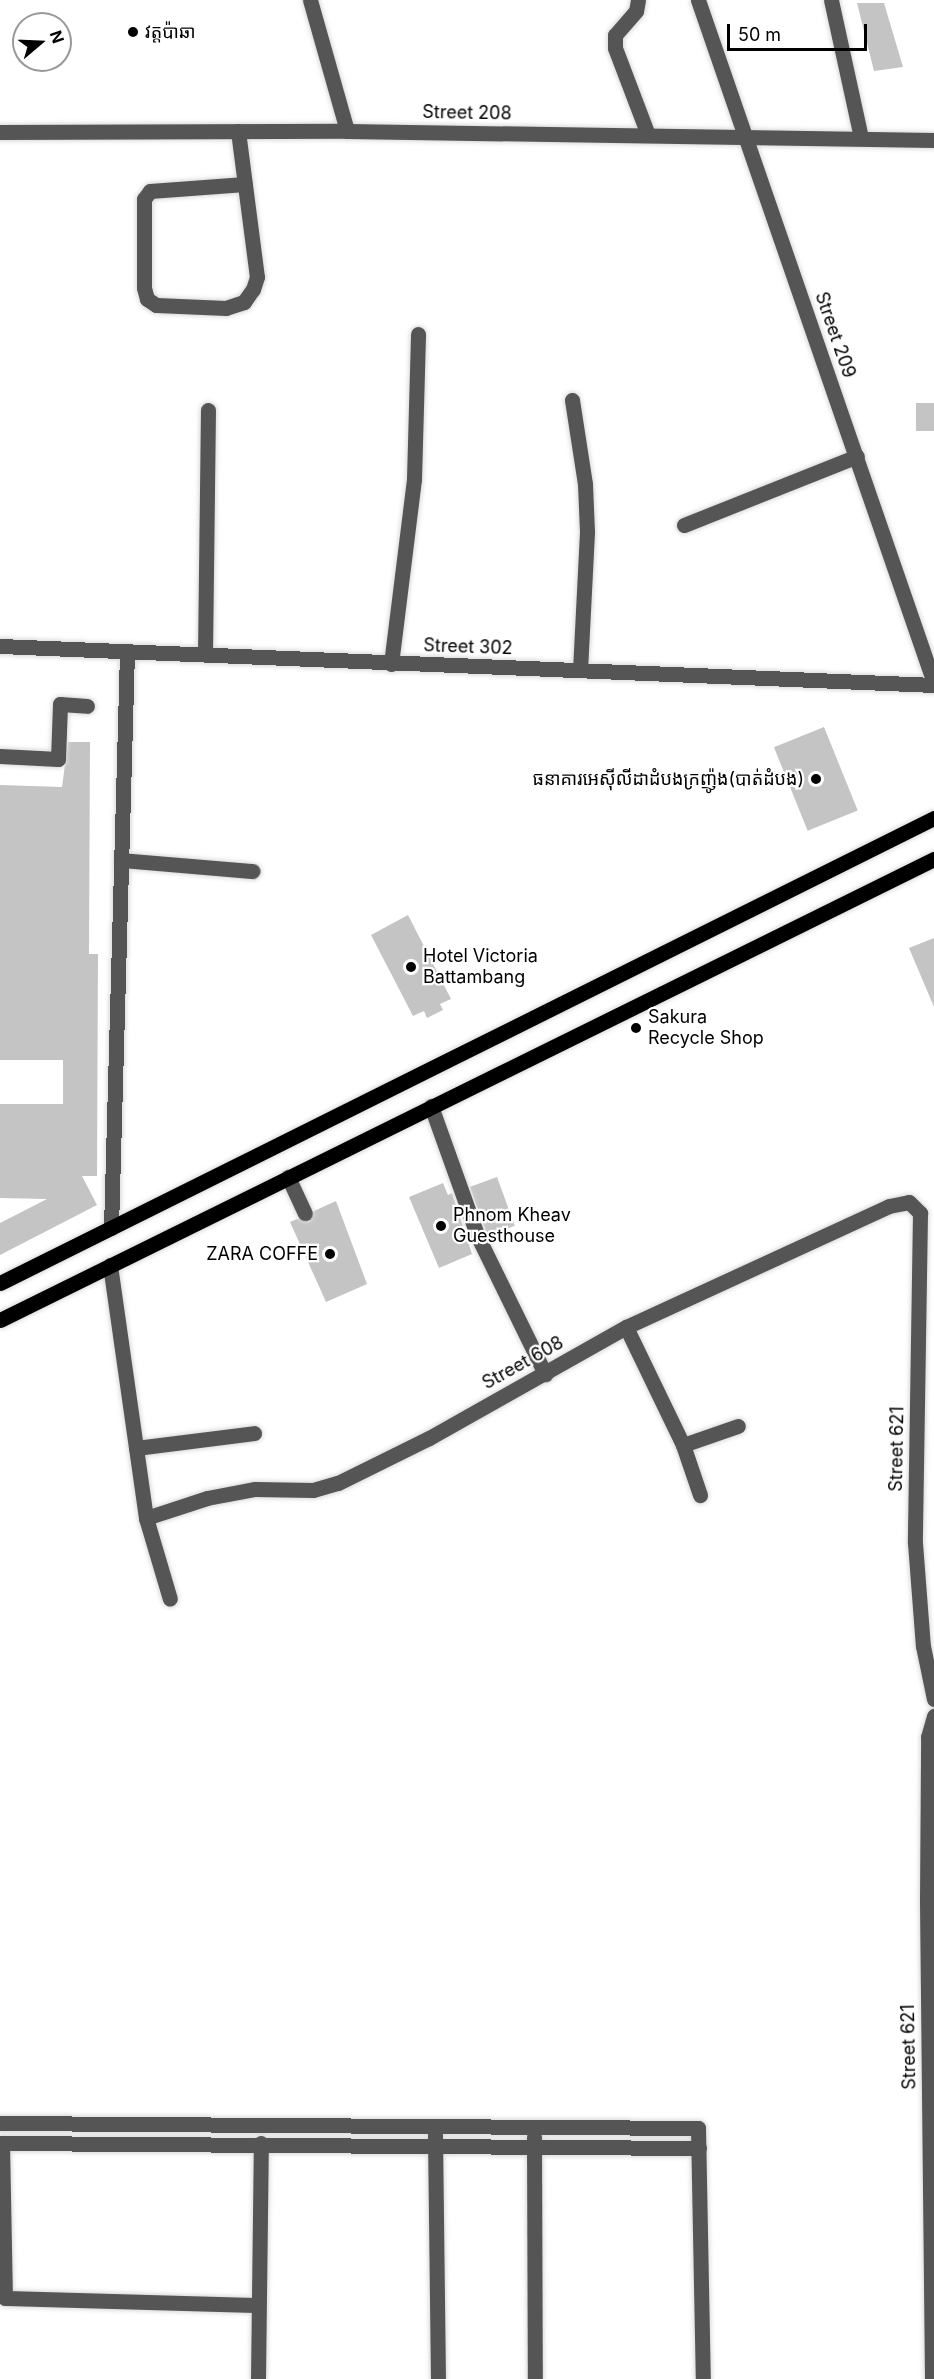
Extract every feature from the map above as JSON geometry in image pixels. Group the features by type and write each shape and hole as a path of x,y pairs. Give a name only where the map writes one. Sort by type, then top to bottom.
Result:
{"main road":[{"path":"0,1283 934,818"},
{"path":"0,1320 934,859"}],"street":[{"path":"310,0 347,131"},
{"path":"638,0 636,11 615,35 615,48 648,135"},
{"name":"Street 209","path":"698,0 934,684"},
{"path":"831,0 861,138"},
{"name":"Street 208","path":"0,132 347,131 934,140"},
{"path":"238,132 245,184 257,277 244,302 214,307 156,305 147,299 144,288 144,199 150,190 245,184"},
{"path":"391,664 414,479 418,334"},
{"path":"572,400 585,484 587,532 580,670"},
{"path":"206,654 208,410"},
{"path":"684,525 857,456"},
{"name":"Street 302","path":"0,646 391,664 934,684"},
{"path":"111,1228 127,651"},
{"path":"0,756 58,759 60,705 87,706"},
{"path":"122,860 253,871"},
{"path":"431,1106 478,1237 545,1374"},
{"path":"288,1177 305,1213"},
{"name":"Street 608","path":"146,1518 207,1498 255,1489 313,1490 338,1483 429,1438 626,1327 889,1206 909,1202"},
{"name":"Street 621","path":"909,1202 920,1213 915,1543 923,1646 934,1699"},
{"path":"110,1265 146,1518 170,1599"},
{"path":"626,1327 682,1446 700,1495"},
{"path":"682,1446 738,1426"},
{"path":"136,1448 254,1433"},
{"name":"Street 621","path":"932,2379 928,1737 934,1716"},
{"path":"0,2123 435,2123 699,2128 704,2379"},
{"path":"435,2123 438,2379"},
{"path":"534,2125 536,2379"},
{"path":"256,2305 5,2298 1,2144 261,2143 699,2148"},
{"path":"258,2379 256,2305 261,2143"}],"building":[{"path":"857,3 884,3 903,67 874,71"},
{"path":"916,403 934,403 934,431 916,431"},
{"name":"ធនាគារអេស៊ីលីដាដំបងក្រញ៉ូង(បាត់ដំបង)","path":"824,727 858,810 808,831 774,747"},
{"path":"68,742 90,742 89,954 98,954 97,1176 82,1176 97,1205 0,1255 0,1223 47,1199 0,1198 0,1104 63,1104 63,1060 0,1060 0,785 62,787"},
{"name":"Hotel Victoria Battambang","path":"408,915 451,999 440,1004 443,1010 427,1018 424,1011 413,1016 371,935"},
{"path":"934,938 934,1007 909,948"},
{"path":"497,1177 515,1226 488,1236 470,1187"},
{"name":"Phnom Kheav Guesthouse","path":"443,1183 448,1195 452,1193 472,1254 439,1268 409,1197"},
{"name":"ZARA COFFE","path":"336,1201 367,1284 326,1302 290,1222 297,1219 309,1222 314,1211"}],"place":[{"name":"វត្តប៉ាឆា","path":"133,32"},
{"name":"ធនាគារអេស៊ីលីដាដំបងក្រញ៉ូង(បាត់ដំបង)","path":"816,779"},
{"name":"Hotel Victoria Battambang","path":"411,967"},
{"name":"Sakura Recycle Shop","path":"636,1028"},
{"name":"Phnom Kheav Guesthouse","path":"441,1226"},
{"name":"ZARA COFFE","path":"330,1254"}]}
